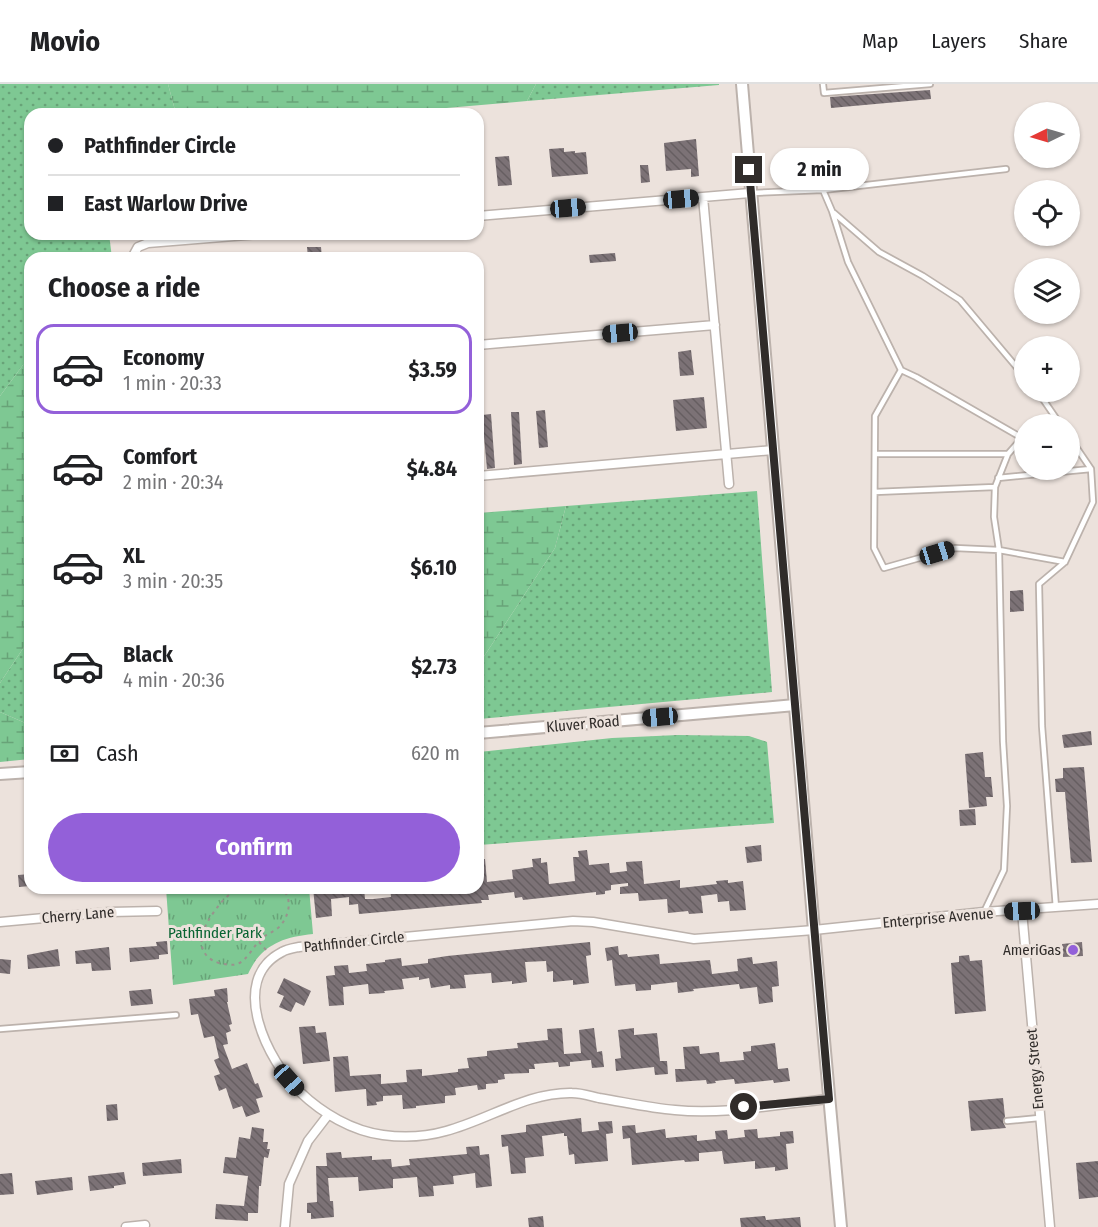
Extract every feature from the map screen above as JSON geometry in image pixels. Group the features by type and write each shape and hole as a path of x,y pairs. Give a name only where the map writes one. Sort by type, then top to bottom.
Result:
{"street":[{"path":"742,84 841,1227"},
{"path":"484,215 750,193"},
{"path":"703,197 729,484"},
{"path":"135,252 138,247 148,243 185,240"},
{"path":"484,344 715,325"},
{"path":"484,475 773,450"},
{"name":"Kluver Road","path":"484,732 795,705"},
{"path":"0,774 24,772"},
{"name":"Enterprise Avenue","path":"814,930 984,912 1098,904"},
{"name":"Cherry Lane","path":"0,922 110,912 157,911"},
{"name":"Energy Street","path":"1022,911 1050,1227"},
{"name":"Pathfinder Circle","path":"814,930 694,939 593,922 573,921 299,947 283,951 270,960 261,971 255,987 255,1006 264,1038 279,1069 300,1092 328,1114 354,1128 381,1135 427,1136 522,1102 571,1093 673,1110 702,1112 829,1099"},
{"path":"285,1227 289,1184 308,1141 328,1114"},
{"path":"126,1227 145,1225"}],"lane":[{"path":"823,84 824,93 930,84"},
{"path":"750,193 823,190 1006,169"},
{"path":"823,190 848,262 901,370 1022,438 1008,454 995,487 994,517 999,550 1003,741 1007,806 1004,870 984,912"},
{"path":"832,211 879,252 960,300 1014,364"},
{"path":"901,370 875,416 874,548 884,568 954,548 999,550 1065,562"},
{"path":"1056,908 1041,726 1039,584 1065,562 1093,502 1091,468 1080,452"},
{"path":"875,454 1008,454"},
{"path":"998,478 1091,468"},
{"path":"875,492 995,487"},
{"path":"0,1029 176,1014"},
{"path":"1007,1121 1039,1118"}],"path":[{"path":"231,894 206,925 201,944 206,956 212,961 233,965 241,963 264,936 277,929 287,914 289,900 286,894"},
{"path":"258,942 267,951"}],"green space":[{"path":"0,84 168,84 174,108 24,108 24,240 110,240 111,252 24,252 24,365 0,396"},
{"path":"168,84 536,84 527,101 446,108 174,108"},
{"path":"536,84 719,84 719,85 527,101"},
{"path":"23,365 24,647 0,683 0,396"},
{"path":"757,491 772,692 484,719 484,656 555,548 566,506"},
{"path":"566,506 555,548 484,656 484,513"},
{"path":"24,647 24,722 0,712 0,683"},
{"path":"0,712 24,722 24,760 0,762"},
{"path":"678,735 749,736 767,742 774,823 484,845 484,751 612,738"},
{"name":"Pathfinder Park","path":"166,894 310,894 313,934 292,937 274,944 259,956 248,974 173,985"}],"building":[{"path":"930,90 931,99 831,108 830,97"},
{"path":"696,139 699,176 691,177 691,169 666,171 664,143"},
{"path":"564,148 564,152 586,152 588,174 552,177 549,149"},
{"path":"509,156 512,185 498,186 495,157"},
{"path":"640,165 648,165 650,182 641,183"},
{"path":"307,247 321,247 321,252 307,252"},
{"path":"615,253 616,261 590,263 589,255"},
{"path":"691,350 694,375 680,376 678,352"},
{"path":"704,397 707,428 676,431 673,400"},
{"path":"545,410 548,447 539,448 536,411"},
{"path":"511,412 519,412 522,464 514,465"},
{"path":"491,414 495,468 487,469 484,415"},
{"path":"1023,590 1024,611 1010,612 1010,591"},
{"path":"1091,731 1092,745 1064,748 1062,735"},
{"path":"983,752 985,777 991,777 993,797 986,797 987,806 969,808 965,754"},
{"path":"1084,767 1092,862 1071,863 1065,792 1056,792 1055,779 1063,778 1063,768"},
{"path":"975,809 976,825 960,826 959,810"},
{"path":"761,845 762,861 747,863 745,847"},
{"path":"587,850 589,865 609,863 610,873 627,871 626,862 642,861 644,884 680,880 680,888 717,884 716,881 728,880 728,883 743,881 746,910 730,911 729,901 718,902 717,894 701,896 703,913 689,914 688,911 668,913 667,899 639,901 638,893 620,894 620,887 628,886 628,883 611,885 611,890 605,891 605,894 596,895 596,892 523,900 522,897 515,898 514,892 488,895 489,900 481,900 482,903 359,914 358,904 349,905 349,897 331,899 332,916 316,918 314,894 365,894 365,899 373,899 391,897 391,894 484,894 484,859 487,882 513,879 512,870 533,867 532,859 541,858 541,863 547,862 549,884 575,881 573,857 579,857 578,851"},
{"path":"24,874 24,887 19,887 18,875"},
{"path":"167,941 168,954 159,955 159,959 130,962 129,948 157,946 156,942"},
{"path":"590,942 591,955 586,956 589,983 573,985 573,980 553,982 553,971 547,972 546,961 525,962 527,982 492,983 491,973 464,975 466,988 450,989 450,985 431,988 429,978 402,979 404,989 384,991 385,993 369,994 368,984 343,987 344,1005 329,1006 326,976 335,975 334,966 348,965 349,973 367,971 366,964 385,962 385,960 401,958 402,966 428,963 428,959 447,956"},
{"name":"AmeriGas","path":"1082,942 1083,956 1063,957 1062,944"},
{"path":"618,946 619,955 627,954 628,957 659,954 660,964 710,960 712,974 738,971 737,959 752,957 753,964 777,961 779,986 772,987 773,1002 759,1004 757,987 740,989 739,984 678,993 677,982 651,985 651,990 636,991 635,984 615,986 612,960 607,961 605,948"},
{"path":"109,947 111,970 92,971 91,963 76,964 75,951"},
{"path":"58,949 60,966 28,969 27,955"},
{"path":"969,955 970,961 982,960 986,1011 955,1014 951,963 959,962 959,956"},
{"path":"0,959 11,960 10,974 0,973"},
{"path":"284,978 311,991 304,1006 296,1002 291,1012 279,1007 284,996 277,993"},
{"path":"227,988 227,1002 232,1024 229,1025 231,1031 226,1033 228,1044 223,1045 232,1069 247,1063 263,1097 256,1099 260,1112 246,1117 242,1106 233,1109 226,1088 219,1091 214,1076 220,1074 214,1060 219,1058 214,1036 204,1038 198,1014 191,1015 189,999 215,996 214,990"},
{"path":"151,989 153,1004 131,1006 129,991"},
{"path":"315,1026 316,1033 326,1032 330,1061 303,1064 299,1027"},
{"path":"562,1028 564,1054 581,1053 579,1030 594,1028 597,1052 602,1051 604,1067 592,1068 591,1060 570,1062 570,1066 559,1067 558,1062 534,1064 535,1069 529,1069 529,1073 504,1074 505,1079 498,1080 498,1083 486,1084 486,1089 478,1090 477,1085 455,1088 456,1095 445,1096 445,1103 416,1106 416,1108 403,1109 402,1095 383,1096 383,1101 376,1102 377,1105 367,1106 366,1089 335,1092 333,1057 348,1056 350,1076 381,1074 381,1084 407,1082 406,1070 422,1069 422,1076 458,1072 458,1069 469,1068 467,1058 487,1056 487,1051 518,1048 517,1043 548,1040 547,1029"},
{"path":"634,1028 634,1035 657,1033 660,1061 667,1061 668,1074 655,1075 654,1067 616,1071 615,1059 621,1058 618,1030"},
{"path":"775,1043 778,1069 788,1068 790,1081 774,1083 773,1080 735,1084 734,1079 707,1084 706,1080 676,1082 675,1069 685,1069 683,1047 699,1046 700,1054 719,1052 720,1062 744,1060 743,1052 751,1051 751,1046"},
{"path":"1003,1098 1005,1117 1003,1122 1006,1128 971,1131 968,1101"},
{"path":"117,1104 118,1120 107,1121 106,1105"},
{"path":"581,1118 582,1132 599,1130 598,1122 612,1121 613,1133 606,1134 608,1161 575,1164 574,1154 569,1155 567,1136 564,1136 564,1133 542,1136 544,1156 525,1158 526,1173 511,1174 508,1146 502,1147 501,1135 526,1132 526,1125"},
{"path":"635,1125 636,1133 665,1129 666,1138 697,1135 697,1141 716,1139 715,1131 727,1130 728,1139 745,1137 744,1130 757,1129 758,1138 780,1136 780,1132 793,1131 794,1143 786,1144 788,1169 775,1171 775,1167 755,1169 755,1161 724,1164 722,1151 699,1153 699,1161 685,1162 684,1160 632,1165 630,1138 623,1139 622,1126"},
{"path":"252,1127 264,1129 263,1142 268,1142 267,1149 270,1149 268,1158 264,1157 261,1186 259,1186 258,1213 248,1213 248,1221 215,1219 216,1204 244,1206 248,1176 223,1173 225,1157 236,1158 239,1137 250,1139"},
{"path":"479,1146 480,1155 489,1154 492,1186 476,1188 475,1173 453,1176 454,1184 433,1186 434,1196 419,1197 417,1177 393,1179 393,1188 359,1191 358,1177 328,1178 334,1217 311,1219 311,1213 307,1213 307,1203 317,1202 316,1166 327,1166 326,1153 341,1152 342,1158 372,1156 372,1160 391,1159 392,1167 410,1165 409,1159 467,1154 466,1147"},
{"path":"181,1159 182,1173 143,1176 142,1163"},
{"path":"1098,1161 1098,1197 1079,1199 1076,1163"},
{"path":"124,1172 126,1184 90,1191 88,1176"},
{"path":"12,1173 14,1194 0,1195 0,1174"},
{"path":"72,1177 73,1190 37,1195 35,1181"},
{"path":"543,1216 544,1227 529,1227 528,1218"},
{"path":"765,1216 766,1220 800,1217 801,1227 741,1227 740,1218"}],"place":[{"name":"AmeriGas","path":"1073,950"}],"route":[{"path":"744,1107 829,1099 749,170"}]}
